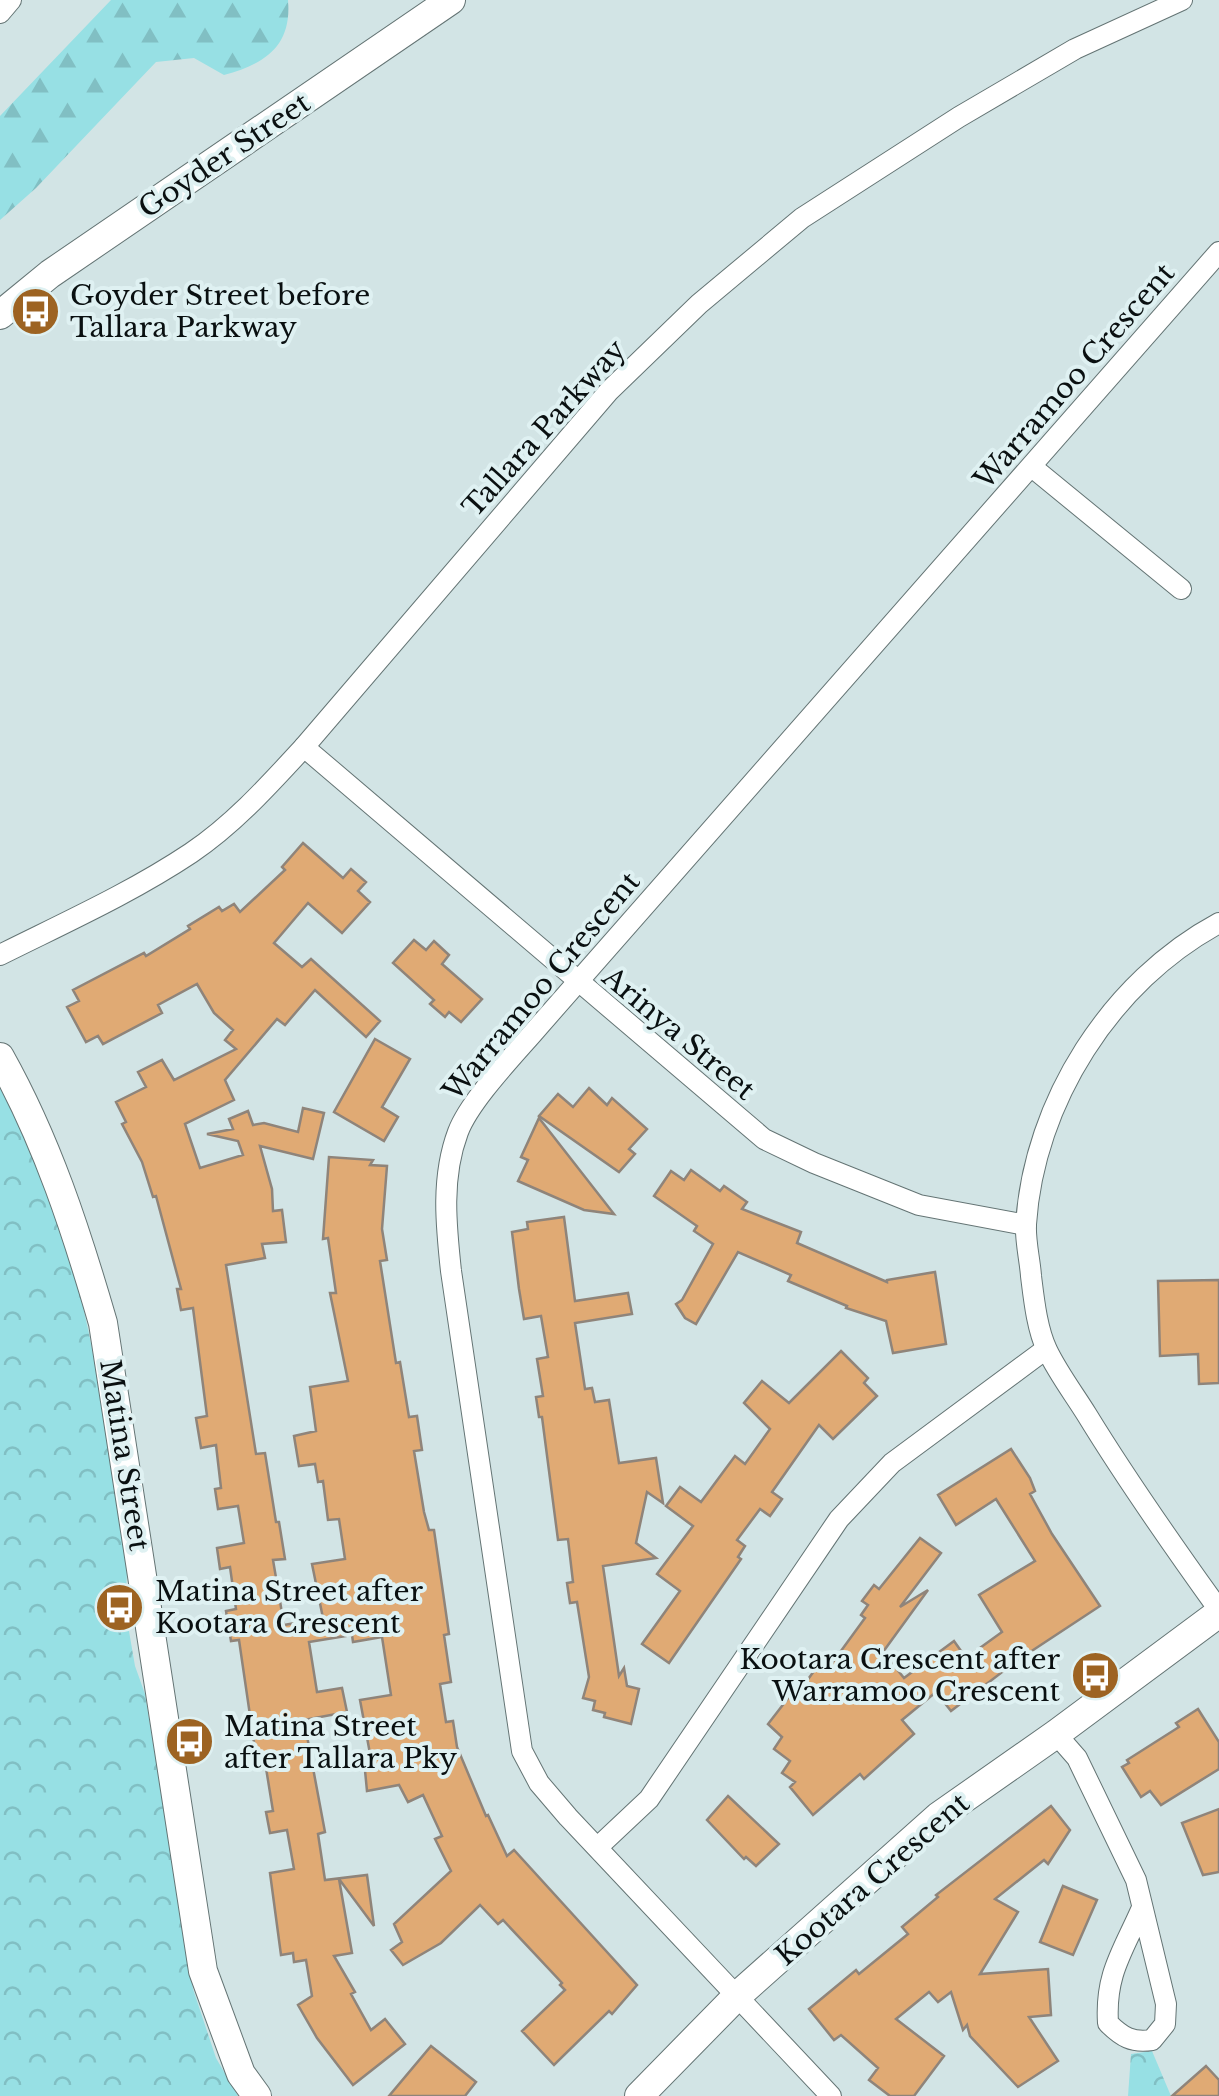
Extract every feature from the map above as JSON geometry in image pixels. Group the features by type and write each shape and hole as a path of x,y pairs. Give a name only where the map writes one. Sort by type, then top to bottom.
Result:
{"street":[{"path":"0,13 11,0"},
{"name":"Goyder Street","path":"0,314 50,274 451,0"},
{"name":"Tallara Parkway","path":"0,956 136,886 194,851 252,803 304,748 609,391 699,304 802,218 1075,49 1182,0"},
{"name":"Warramoo Crescent","path":"831,2096 539,1784 522,1751 446,1222 447,1176 459,1129 488,1086 1219,252"},
{"path":"1032,467 1181,589"},
{"name":"Arinya Street","path":"304,748 764,1139 919,1205 1026,1225"},
{"path":"1219,923 1194,936 1156,967 1084,1049 1055,1105 1039,1156 1026,1225 1033,1293 1046,1349 1166,1537 1219,1611"},
{"name":"Matina Street","path":"0,1057 28,1108 73,1220 103,1322 202,1970 241,2074 257,2096"},
{"path":"599,1846 649,1799 839,1519 892,1462 1046,1349"},
{"name":"Kootara Crescent","path":"639,2096 737,1996 939,1816 1219,1611"},
{"path":"1056,1734 1078,1758 1136,1880 1166,2004 1165,2024 1152,2040 1136,2043 1108,2023 1106,1994 1112,1971 1141,1910"}],"green space":[{"path":"111,0 288,0 288,16 273,51 239,71 224,75 194,58 156,62 36,188 0,220 0,116"},
{"path":"0,1081 52,1202 87,1325 127,1573 125,1608 135,1666 145,1694 193,1989 216,2058 238,2096 0,2096"},
{"path":"1152,2051 1171,2096 1128,2096 1131,2054"}],"building":[{"path":"303,843 343,878 351,869 366,882 358,891 370,902 342,933 308,903 274,943 302,967 311,959 380,1021 366,1037 315,990 285,1025 277,1019 225,1080 234,1100 185,1124 200,1168 243,1155 238,1141 207,1134 233,1129 229,1119 248,1111 253,1125 264,1123 298,1132 303,1108 324,1113 313,1159 260,1146 272,1189 273,1211 282,1210 286,1242 262,1244 265,1258 226,1265 256,1454 265,1453 285,1559 273,1560 284,1625 323,1618 312,1564 345,1559 339,1519 328,1520 323,1481 318,1482 315,1464 299,1466 294,1436 316,1431 310,1387 348,1381 330,1293 336,1293 328,1238 323,1239 329,1157 373,1160 370,1165 387,1166 382,1229 387,1260 380,1261 396,1363 400,1362 409,1417 417,1416 422,1450 414,1451 424,1512 429,1530 434,1530 449,1634 444,1635 451,1682 440,1684 446,1722 453,1721 457,1747 507,1856 514,1850 637,1985 612,2014 609,2011 554,2065 522,2031 565,1990 503,1920 498,1924 480,1905 441,1943 403,1965 391,1950 402,1942 394,1924 451,1871 435,1839 442,1836 423,1795 408,1802 399,1785 367,1791 364,1760 371,1759 360,1700 391,1695 382,1637 353,1642 352,1635 309,1642 317,1692 342,1688 347,1712 304,1720 325,1832 318,1834 325,1880 367,1875 374,1926 339,1879 352,1953 334,1956 371,2030 385,2019 405,2044 353,2085 317,2038 298,2005 312,1996 306,1960 294,1962 293,1953 281,1955 270,1873 294,1869 287,1830 270,1833 266,1812 273,1811 266,1768 258,1770 239,1640 231,1641 226,1611 236,1609 230,1567 220,1569 217,1548 244,1543 238,1506 218,1509 215,1489 221,1488 216,1445 201,1448 196,1418 207,1416 193,1308 181,1310 177,1289 181,1289 156,1196 153,1197 116,1102 146,1087 138,1072 162,1060 174,1080 236,1049 225,1040 233,1030 214,1013 197,984 158,1005 162,1013 103,1044 98,1036 86,1042 67,1007 79,1001 73,990 144,953 146,956 219,907 222,911 234,904 240,912 285,870 282,867"},
{"path":"414,940 426,950 434,941 449,955 442,964 482,999 461,1022 449,1012 445,1017 430,1004 434,1000 393,963"},
{"path":"375,1039 410,1059 382,1107 398,1117 384,1141 334,1112"},
{"path":"589,1088 607,1105 612,1098 647,1129 629,1149 635,1154 619,1172 539,1116 558,1094 573,1107"},
{"path":"539,1118 614,1214 584,1210 518,1181 528,1160 521,1157"},
{"path":"691,1170 720,1191 724,1186 747,1202 742,1209 801,1232 797,1243 887,1282 935,1272 946,1344 893,1353 886,1321 846,1308 788,1281 791,1275 738,1252 696,1324 685,1318 676,1304 682,1300 713,1244 694,1231 697,1226 654,1196 671,1171 684,1180"},
{"path":"564,1217 575,1301 628,1293 632,1314 575,1323 585,1389 592,1388 595,1402 609,1400 619,1463 656,1458 663,1503 647,1492 636,1543 656,1558 603,1566 619,1676 624,1668 627,1686 639,1689 631,1724 604,1717 605,1713 593,1710 595,1701 583,1698 589,1677 577,1602 570,1603 567,1583 573,1582 568,1539 558,1540 536,1397 543,1396 537,1359 548,1357 541,1316 524,1319 519,1289 512,1232 528,1229 527,1222"},
{"path":"1219,1280 1219,1383 1199,1384 1198,1354 1160,1356 1158,1281"},
{"path":"841,1351 868,1378 864,1383 877,1396 833,1439 819,1425 772,1492 782,1499 770,1516 760,1509 737,1540 745,1546 738,1557 741,1559 669,1663 642,1644 680,1591 657,1574 693,1526 666,1506 680,1487 701,1502 735,1456 745,1464 770,1429 744,1403 762,1381 789,1403"},
{"path":"1011,1449 1030,1478 1035,1491 1030,1494 1052,1534 1100,1606 1018,1660 951,1711 936,1692 902,1720 914,1734 864,1779 860,1774 813,1815 790,1787 795,1782 782,1773 790,1761 774,1749 782,1737 768,1724 822,1660 830,1666 865,1618 861,1615 868,1605 862,1601 874,1585 879,1589 920,1538 941,1553 900,1607 928,1590 883,1652 904,1678 954,1641 966,1658 1002,1632 979,1595 1035,1561 996,1499 956,1525 938,1495"},
{"path":"1198,1709 1219,1742 1219,1769 1161,1805 1150,1791 1141,1797 1122,1767"},
{"path":"728,1796 779,1844 756,1866 744,1859 707,1820"},
{"path":"1051,1806 1070,1830 1048,1864 1044,1860 995,1899 1018,1912 980,1974 1048,1969 1051,2015 1029,2017 1058,2061 1018,2087 970,2036 967,2025 963,2030 951,1992 938,2002 929,1992 896,2019 944,2056 914,2096 890,2096 869,2080 878,2068 841,2035 834,2040 809,2009 908,1934 902,1927 936,1895"},
{"path":"1219,1809 1219,1872 1203,1875 1182,1823"},
{"path":"1063,1886 1097,1900 1073,1955 1040,1942"},
{"path":"431,2046 476,2082 465,2096 389,2096"},
{"path":"1206,2066 1219,2080 1219,2096 1172,2096"}],"place":[{"name":"Goyder Street before Tallara Parkway","path":"35,311"},
{"name":"Matina Street after Kootara Crescent","path":"120,1607"},
{"name":"Kootara Crescent after Warramoo Crescent","path":"1095,1675"},
{"name":"Matina Street after Tallara Pky","path":"189,1742"}]}
